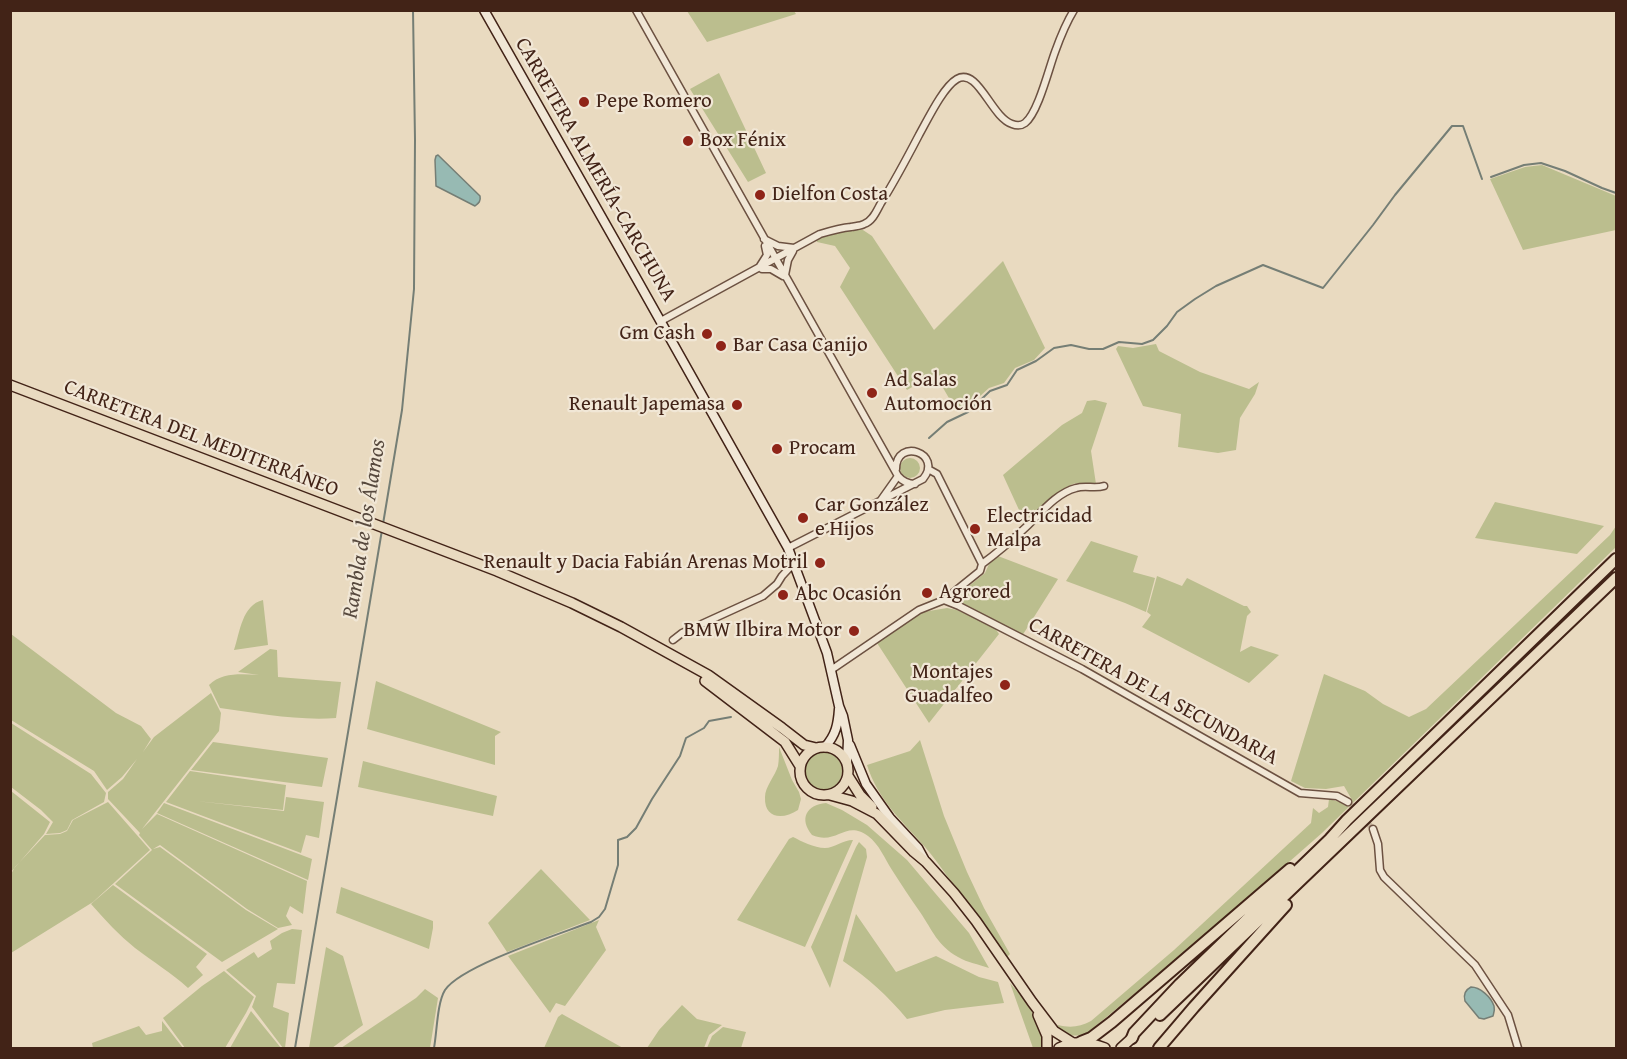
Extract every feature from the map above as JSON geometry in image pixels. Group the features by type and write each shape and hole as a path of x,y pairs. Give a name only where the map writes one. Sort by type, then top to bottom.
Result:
{"highway":[{"path":"1077,1042 1091,1038 1112,1022 1347,820 1617,559"},
{"path":"1132,1038 1181,996 1617,578"},
{"path":"1132,1038 1134,1033 1180,984 1347,820"},
{"path":"1159,1048 1249,944 1349,836"}],"main road":[{"name":"CARRETERA ALMERÍA-CARCHUNA","path":"484,10 788,548 823,641 848,740"},
{"name":"CARRETERA DEL MEDITERRÁNEO","path":"10,385 572,603 708,675 804,745 820,747"},
{"name":"CARRETERA DEL MEDITERRÁNEO","path":"675,658 785,742 800,766"},
{"path":"839,706 838,725 834,735 820,747 808,752 803,758 799,774 805,787 817,795 830,795 852,801 877,814"},
{"path":"848,740 848,776 860,795 954,893 1054,1031 1077,1042 1105,1048"},
{"path":"848,740 866,784 890,818 918,848 926,862"},
{"path":"820,747 839,752 847,763"},
{"path":"830,795 842,788 848,776"},
{"path":"1032,1002 1047,1036 1047,1048"},
{"path":"1121,1048 1132,1038"},
{"path":"1059,1048 1077,1042"}],"street":[{"path":"636,10 897,474 903,481 909,484 915,483"},
{"path":"661,321 820,234 864,225 871,220 934,108 944,92 957,79 971,78 977,83 996,113 1004,120 1019,126 1025,123 1031,117 1062,32 1074,10"},
{"path":"757,269 767,255 764,239"},
{"path":"764,239 778,246 795,249"},
{"path":"786,278 788,260 795,249"},
{"path":"757,269 771,269 786,278"},
{"path":"885,451 898,458"},
{"path":"788,548 879,502 923,479 928,469 926,458 922,454 909,451 898,458 895,465 897,474 879,502"},
{"path":"928,469 937,474 982,564"},
{"path":"831,670 919,610 944,600 980,571 982,564 1068,491 1078,487 1104,486"},
{"path":"673,640 682,633 763,596 777,584 794,562"},
{"name":"CARRETERA DE LA SECUNDARIA","path":"944,600 1082,669 1300,793 1337,796 1348,802"},
{"path":"1373,829 1378,844 1380,870 1384,877 1475,965 1508,1015 1518,1048"}],"green space":[{"path":"687,11 794,11 796,14 707,42"},
{"path":"719,73 766,173 748,182 690,89"},
{"path":"1542,165 1616,196 1616,230 1523,250 1490,179 1525,167"},
{"path":"854,229 863,230 872,236 934,330 1003,261 1045,348 1034,360 1015,368 1004,383 989,388 968,407 957,412 935,374 907,390 840,287 850,268 835,246 817,242 816,239"},
{"path":"1156,344 1159,351 1200,372 1249,389 1259,382 1255,394 1240,418 1236,450 1218,453 1178,447 1181,414 1143,406 1116,349 1118,346 1133,348"},
{"path":"1087,401 1107,403 1091,451 1096,484 1076,483 1067,487 1025,523 1003,475 1062,425 1082,413"},
{"path":"910,458 917,461 920,468 917,475 910,478 903,475 900,468 903,461"},
{"path":"1495,502 1604,526 1577,554 1475,538"},
{"path":"1616,526 1616,547 1322,833 1215,927 1086,1034 1071,1035 1058,1029 1058,1025 1075,1026 1091,1021 1174,950 1311,823 1313,808 1319,813 1328,807 1329,799 1346,806 1352,800 1344,786 1326,789 1305,788 1291,781 1324,674 1365,691 1383,704 1409,717 1426,709 1610,535"},
{"path":"1091,541 1138,556 1133,572 1155,578 1146,612 1066,581"},
{"path":"998,556 1058,579 1022,636 961,604 958,595 985,573 989,564"},
{"path":"1157,576 1182,586 1187,578 1247,606 1251,612 1247,616 1240,652 1251,646 1279,655 1249,683 1142,627 1151,615 1147,612"},
{"path":"263,600 268,645 234,650 246,613 250,607"},
{"path":"947,608 957,610 995,628 999,634 929,723 877,643 923,612"},
{"path":"11,634 116,713 141,726 151,739 143,752 154,737 211,693 221,713 219,731 142,829 157,814 307,881 303,914 290,906 286,916 292,925 278,928 247,909 160,845 153,849 160,847 246,910 278,929 222,962 115,884 152,850 139,835 140,833 108,799 108,792 123,779 137,759 107,790 94,771 11,720"},
{"path":"270,649 277,650 278,677 341,682 336,718 293,717 220,708 209,685 226,676 259,675 238,672"},
{"path":"376,681 501,732 495,736 495,765 367,729"},
{"path":"11,723 91,774 106,793 104,802 72,820 67,830 46,834 53,822 11,787"},
{"path":"920,740 944,816 984,908 1010,954 1007,957 934,857 891,809 872,778 867,765 910,751"},
{"path":"213,742 328,758 322,787 191,770"},
{"path":"779,747 801,799 798,810 776,816 768,810 765,797 778,766"},
{"path":"823,752 836,758 842,771 836,784 823,790 810,784 804,771 810,758"},
{"path":"363,761 497,796 493,816 358,787"},
{"path":"190,771 286,785 283,810 196,801 284,811 286,797 324,802 319,838 306,835 301,853 166,802"},
{"path":"11,791 50,822 44,834 11,872"},
{"path":"108,802 150,850 93,902 11,953 11,874 15,867 45,835 67,831 73,820"},
{"path":"164,803 312,859 308,880 157,813"},
{"path":"826,803 867,825 907,860 969,933 989,968 962,959 940,942 872,839 853,830 821,838 812,835 805,818 809,810"},
{"path":"793,837 821,848 853,840 805,947 737,920 789,839"},
{"path":"859,842 866,849 867,857 830,988 811,947"},
{"path":"541,869 590,920 507,952 488,923"},
{"path":"113,885 207,954 196,967 203,975 188,988 129,943 91,904"},
{"path":"341,887 433,921 429,949 336,913"},
{"path":"856,914 896,972 936,956 979,977 998,982 1004,1003 945,1010 907,1019 877,988 843,961"},
{"path":"599,920 596,927 606,950 565,1006 556,1003 550,1013 508,956"},
{"path":"292,929 302,930 295,984 277,983 273,1007 289,1013 285,1048 283,1048 252,1007 256,996 226,970 254,952 258,958 272,949 270,941"},
{"path":"326,947 343,956 363,1025 332,1048 309,1048"},
{"path":"224,971 254,997 246,1013 225,1048 185,1048 163,1018"},
{"path":"1010,983 1037,1021 1042,1048 1033,1048"},
{"path":"425,989 438,998 430,1048 341,1048 416,998"},
{"path":"682,1005 697,1019 722,1025 709,1035 704,1048 647,1048 659,1030"},
{"path":"251,1011 281,1048 230,1048"},
{"path":"562,1014 623,1048 544,1048 558,1017"},
{"path":"162,1021 183,1048 93,1048 92,1043 139,1026 146,1035 162,1031"},
{"path":"723,1027 746,1032 741,1048 707,1048 712,1036"}],"water":[{"path":"438,155 480,196 475,206 436,186 435,160"},
{"path":"1471,987 1485,993 1490,999 1494,1007 1493,1016 1479,1018 1465,1001 1465,993"}],"waterway":[{"name":"Rambla de los Álamos","path":"383,524 402,410 414,289 413,10"},
{"path":"929,438 947,422 968,412 990,391 1007,385 1017,370 1036,361 1054,348 1071,345 1103,349 1119,342 1142,344 1153,340 1177,312 1195,299 1216,286 1263,265 1323,288 1452,126 1463,126 1482,179"},
{"path":"1491,177 1524,165 1541,163 1616,193"},
{"name":"Rambla de los Álamos","path":"295,1048 382,530"},
{"path":"434,1048 442,996 455,980 490,961 599,917 605,909 618,865 618,840 627,837 636,828 680,756 686,738 704,728 709,721 731,717"}],"tunnel":[{"path":"1348,802 1373,829"}],"place":[{"name":"Pepe Romero","path":"584,102"},
{"name":"Box Fénix","path":"688,141"},
{"name":"Dielfon Costa","path":"760,195"},
{"name":"Gm Cash","path":"707,334"},
{"name":"Bar Casa Canijo","path":"721,346"},
{"name":"Ad Salas Automoción","path":"872,393"},
{"name":"Renault Japemasa","path":"737,405"},
{"name":"Procam","path":"777,449"},
{"name":"Car González e Hijos","path":"803,518"},
{"name":"Electricidad Malpa","path":"975,529"},
{"name":"Renault y Dacia Fabián Arenas Motril","path":"820,563"},
{"name":"Agrored","path":"927,593"},
{"name":"Abc Ocasión","path":"783,595"},
{"name":"BMW Ilbira Motor","path":"854,631"},
{"name":"Montajes Guadalfeo","path":"1005,685"}]}
